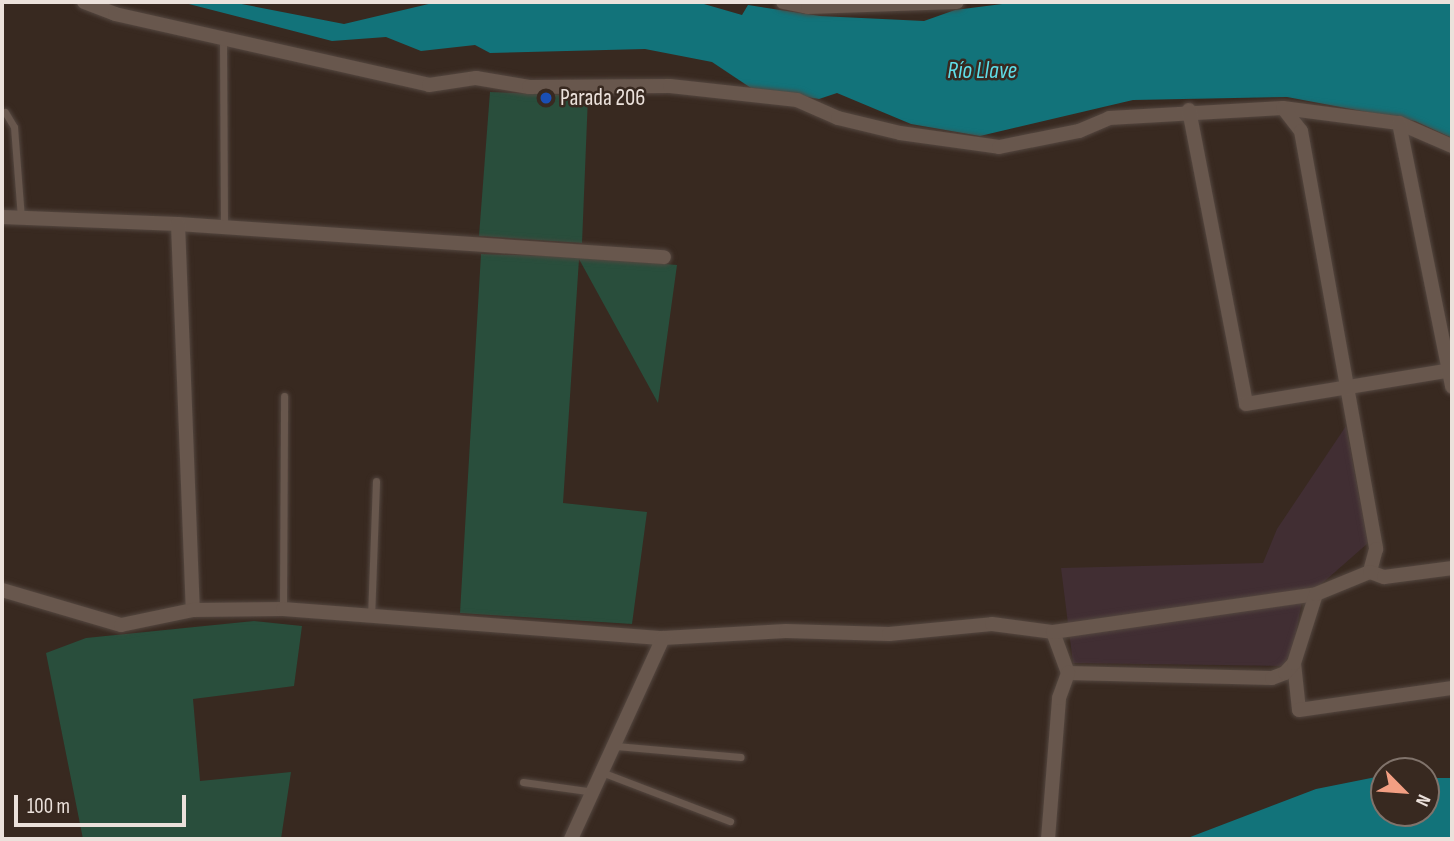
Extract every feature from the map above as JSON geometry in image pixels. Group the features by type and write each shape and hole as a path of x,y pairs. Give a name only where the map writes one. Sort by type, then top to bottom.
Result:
{"street":[{"path":"84,2 115,14 429,85 476,78 529,87 670,86 797,100 838,118 900,133 999,147 1079,131 1109,118 1189,110 1283,108 1399,123 1452,146"},
{"path":"782,2 808,7 957,2"},
{"path":"1283,108 1301,131 1376,549 1370,572"},
{"path":"1189,110 1246,404 1451,370"},
{"path":"1399,123 1451,370 1452,387"},
{"path":"2,217 178,224 664,257"},
{"path":"178,224 193,610"},
{"path":"2,590 121,625 193,610 283,609 371,619 663,638 786,631 889,634 992,624 1052,632 1316,594 1370,572 1384,576 1452,568"},
{"path":"1316,594 1294,663 1299,710 1452,688"},
{"path":"1048,839 1059,698 1068,674 1052,632"},
{"path":"571,839 604,773 663,638"},
{"path":"1068,674 1272,678 1285,673 1294,663"}],"lane":[{"path":"223,37 224,229"},
{"path":"5,112 14,127 22,218"},
{"path":"283,609 284,396"},
{"path":"371,619 376,481"},
{"path":"616,746 741,757"},
{"path":"604,773 730,821"},
{"path":"523,782 595,792"}],"shaded area":[{"path":"1346,426 1368,543 1302,601 1293,649 1283,666 1073,663 1061,568 1263,563 1277,529"}],"green space":[{"path":"490,92 588,96 582,243 479,236"},
{"path":"481,254 579,257 677,265 658,403 579,259 563,503 647,512 632,624 460,613"},
{"path":"254,621 302,626 294,686 193,699 200,781 291,772 281,839 83,839 46,653 86,638"}],"water":[{"name":"Río Llave","path":"181,2 231,2 344,24 437,2 697,2 742,15 748,5 820,16 924,21 955,10 1018,2 1452,2 1452,138 1415,121 1287,97 1133,100 980,136 911,124 837,93 819,99 751,88 712,62 645,49 490,53 475,45 421,51 386,37 332,41"},
{"path":"1370,778 1370,827 1440,827 1440,778 1452,778 1452,839 1185,839 1316,789"}],"place":[{"name":"Parada 206","path":"546,98"}]}
